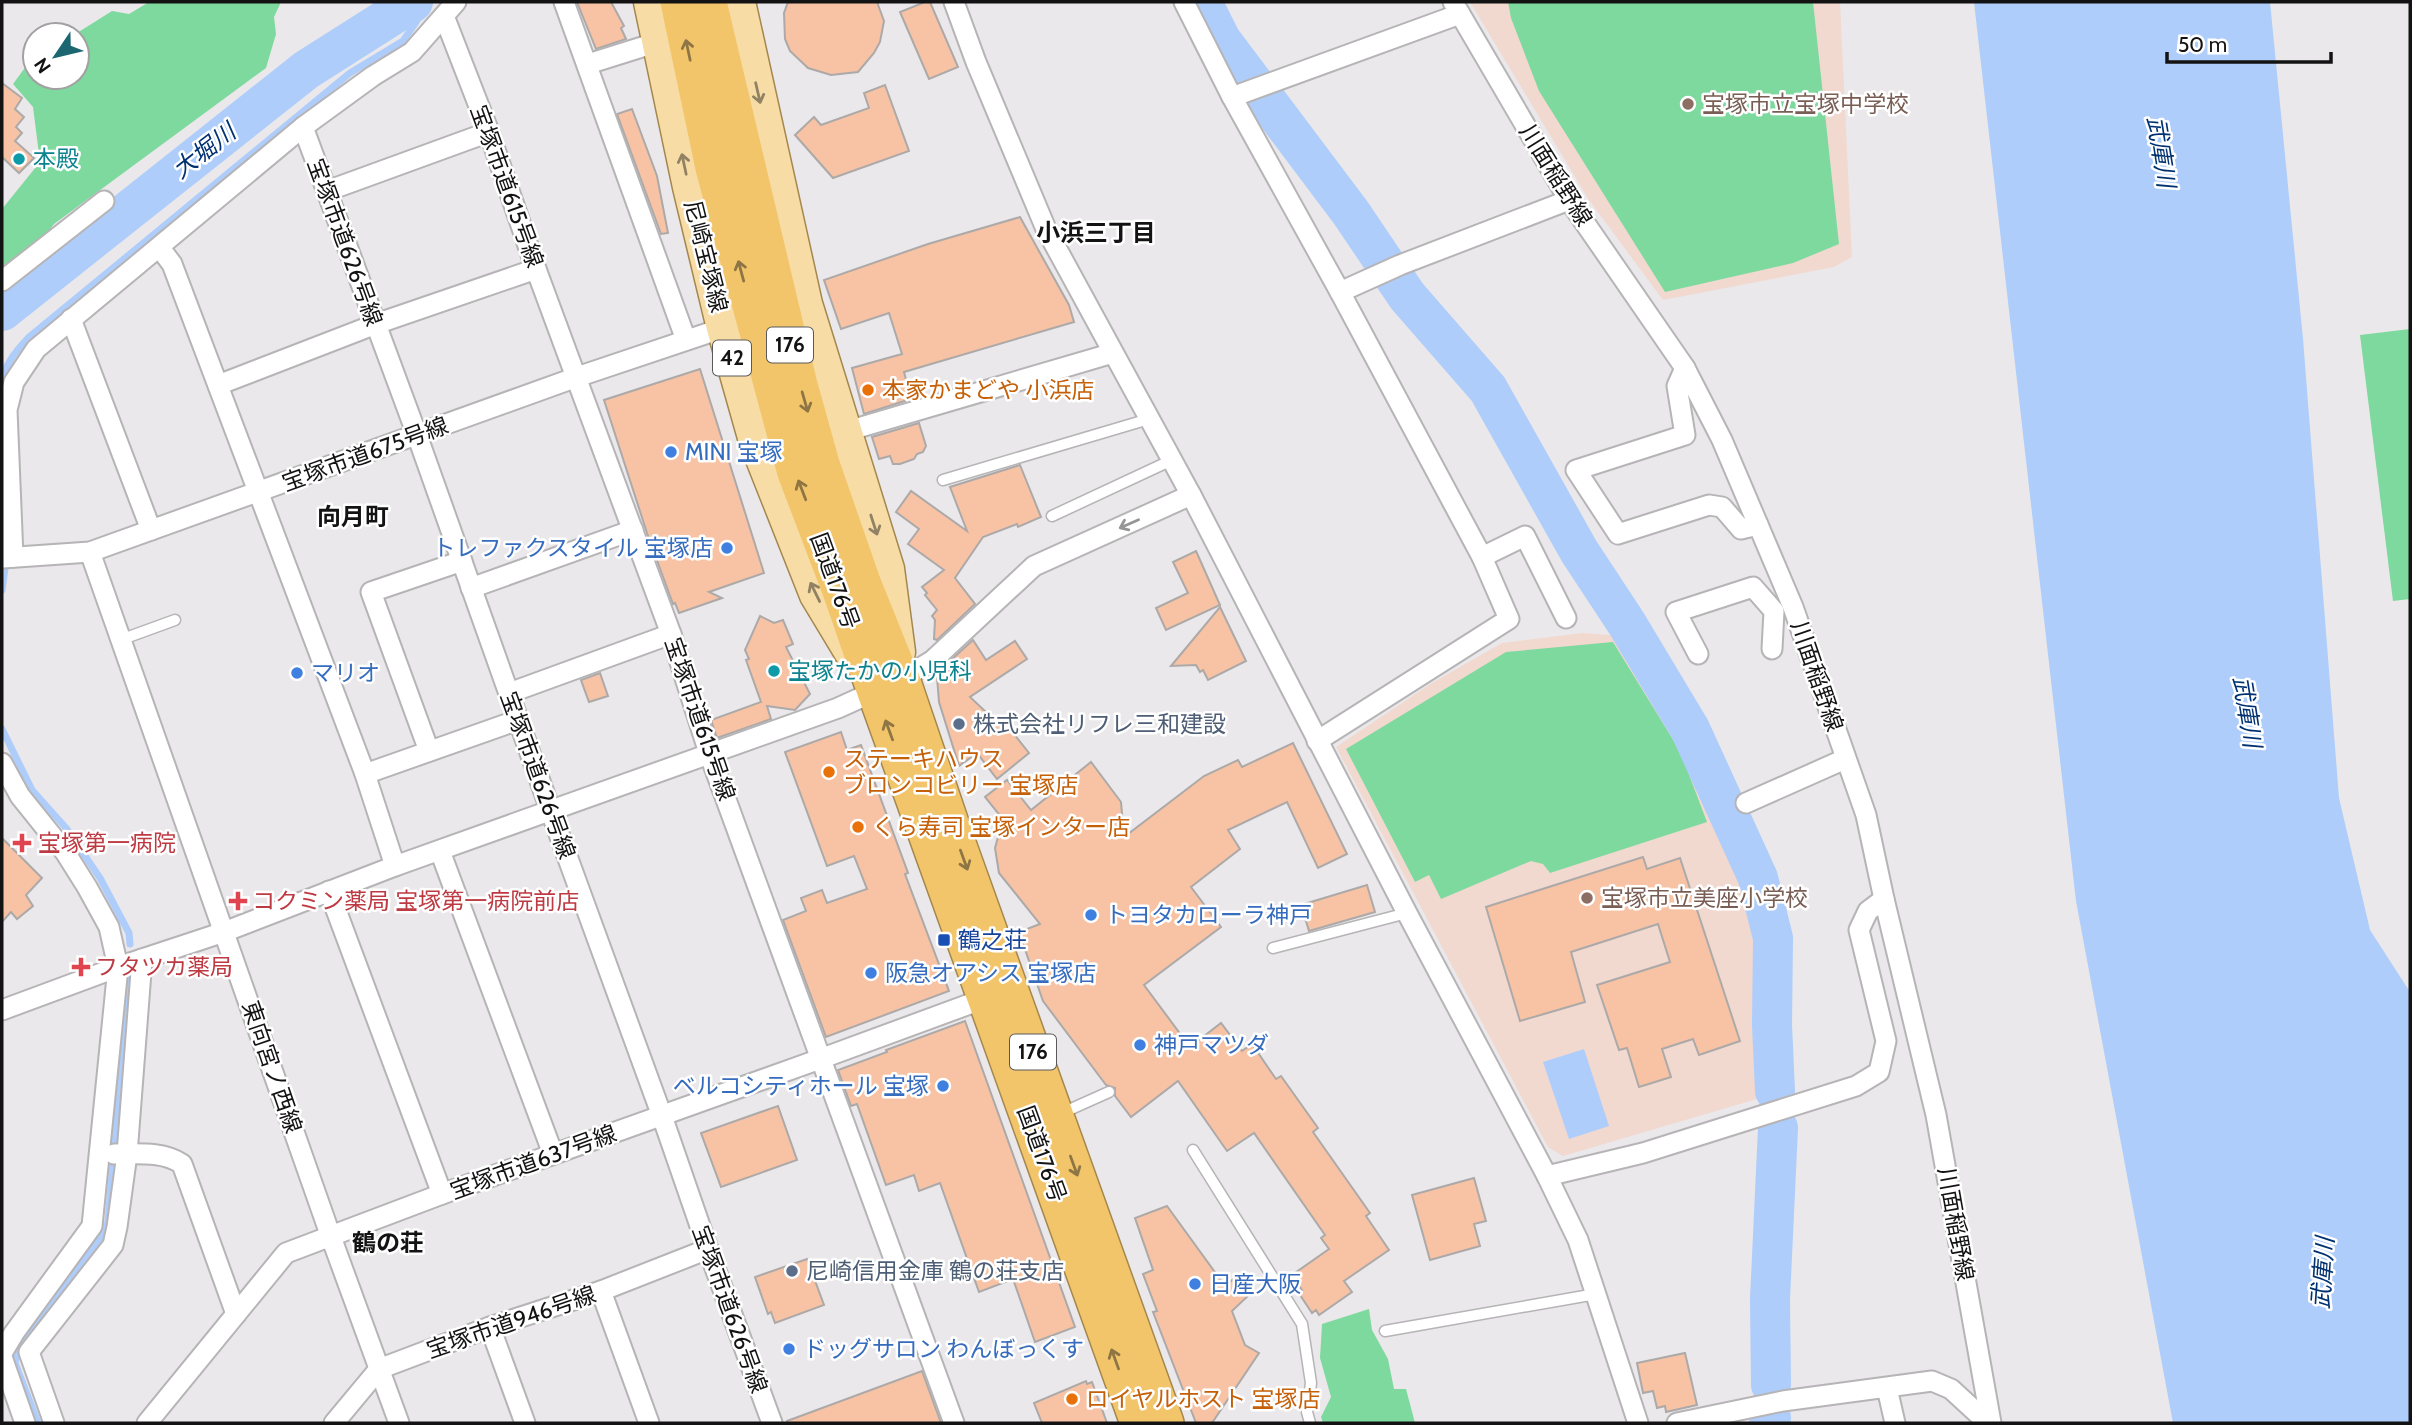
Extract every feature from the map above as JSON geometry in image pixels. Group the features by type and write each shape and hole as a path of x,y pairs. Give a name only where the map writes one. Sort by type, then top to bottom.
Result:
{"highway":[{"name":"国道176号","path":"678,2 713,169 795,473 840,591 889,686 956,838 1166,1423"},
{"name":"国道176号","path":"709,2 804,398 822,464 863,582 889,686 986,998 1138,1423"}],"main road":[{"name":"尼崎宝塚線","path":"650,2 689,187 723,328 755,442 816,595 889,686"},
{"path":"739,2 806,304 888,569 889,686"}],"street":[{"path":"564,2 686,340"},
{"path":"954,2 1046,229 1191,495 1578,1240 1638,1423"},
{"path":"1184,2 1232,97 1482,557 1509,619 1317,741"},
{"path":"1232,97 1456,8"},
{"name":"川面稲野線","path":"1456,8 1569,200 1685,368 1722,440 1758,524 1783,609 1866,815 1936,1115 1989,1423"},
{"path":"8,558 8,410 13,383 36,349 303,127 373,76 412,52 450,9"},
{"name":"宝塚市道615号線","path":"450,9 536,269 671,634 709,752 954,1423"},
{"path":"588,64 658,42"},
{"name":"宝塚市道626号線","path":"303,127 417,435 772,1423"},
{"path":"327,191 489,132"},
{"path":"1340,292 1400,265 1569,200"},
{"path":"2,281 104,201"},
{"path":"160,248 172,264 365,774 395,866"},
{"path":"218,385 376,324 536,269"},
{"path":"71,319 151,530"},
{"name":"宝塚市道675号線","path":"8,558 90,552 577,377 723,328"},
{"path":"844,432 1114,353"},
{"path":"1685,368 1677,386 1685,435 1576,470 1618,534 1709,505 1722,507 1741,530 1758,524"},
{"path":"2,1010 118,967 224,932 395,866 551,812 709,752 838,708 889,686 933,660 1034,566 1191,495"},
{"path":"471,589 633,530"},
{"path":"1482,557 1525,536 1566,618"},
{"name":"東向宮ノ西線","path":"90,552 399,1423"},
{"path":"429,751 371,593 462,561"},
{"path":"1698,654 1676,612 1753,587 1783,609 1772,649"},
{"path":"509,693 671,634"},
{"path":"365,774 518,720"},
{"path":"1746,803 1845,759"},
{"path":"2,763 20,796 65,852 88,887 109,927 118,967 113,1154 117,1227 113,1245 11,1354"},
{"path":"440,851 553,1154"},
{"path":"329,891 442,1194"},
{"path":"1547,1176 1681,1142 1856,1086 1879,1072 1886,1041 1859,930 1868,911 1884,899"},
{"path":"25,1423 11,1354 14,1334 92,1226 113,1154 142,959"},
{"name":"宝塚市道637号線","path":"147,1423 286,1253 986,998"},
{"path":"113,1154 171,1157 182,1164 236,1314"},
{"name":"宝塚市道946号線","path":"334,1423 379,1369 490,1327 601,1291 708,1249"},
{"path":"601,1291 649,1423"},
{"path":"490,1327 525,1423"},
{"path":"11,1354 54,1423"},
{"path":"1677,1423 1783,1401 1932,1381 1951,1389 1989,1423"},
{"path":"1887,1388 1895,1423"}],"lane":[{"path":"943,480 1149,419"},
{"path":"1052,516 1172,460"},
{"path":"120,640 175,621"},
{"path":"1273,947 1407,913"},
{"path":"1056,1116 1109,1091"},
{"path":"1193,1150 1302,1324 1311,1383 1307,1412 1310,1423"},
{"path":"1385,1331 1596,1294"}],"shaded area":[{"name":"宝塚市立宝塚中学校","path":"1470,2 1840,2 1852,257 1834,267 1663,300 1589,200"},
{"name":"宝塚市立美座小学校","path":"1582,633 1624,636 1706,770 1752,879 1764,918 1767,1096 1563,1156 1548,1147 1336,747 1432,683 1502,643"}],"green space":[{"path":"149,2 281,2 274,17 276,34 266,68 54,224 2,292 2,209 40,162 33,107 13,84 21,73 21,91 91,91 91,24 112,11 129,14"},
{"name":"宝塚市立宝塚中学校","path":"1508,2 1813,2 1839,244 1793,263 1665,292 1539,91 1511,18"},
{"path":"2410,329 2410,599 2393,601 2360,335"},
{"path":"1613,642 1680,751 1707,822 1550,873 1543,864 1531,861 1441,899 1429,875 1415,882 1346,749 1506,652"},
{"path":"1369,1309 1372,1330 1388,1359 1394,1389 1406,1389 1415,1423 1323,1423 1321,1417 1331,1397 1320,1358 1322,1324"}],"water":[{"name":"武庫川","path":"1974,2 2270,2 2303,339 2339,798 2370,930 2410,992 2410,1423 2173,1423 2076,901"},
{"path":"1584,1049 1609,1126 1569,1139 1543,1062"}],"building":[{"path":"577,2 611,2 624,26 621,28 626,39 596,49"},
{"path":"788,2 877,2 884,21 880,42 858,72 831,75 808,68 790,51 785,39 784,13"},
{"path":"930,2 958,67 929,79 900,12"},
{"path":"2,83 22,98 15,109 24,117 16,127 22,133 15,141 34,158 19,173 2,157"},
{"path":"885,85 909,151 833,178 795,135 814,117 821,125 869,108 864,93"},
{"path":"632,109 657,176 668,233 661,234 617,114"},
{"path":"1020,217 1069,305 1074,322 904,372 911,399 864,414 852,368 902,354 889,313 841,329 824,280 928,244"},
{"name":"MINI 宝塚","path":"700,369 764,573 709,592 722,598 679,613 675,603 673,604 647,533 604,400"},
{"path":"919,423 926,446 923,452 900,464 893,464 890,456 879,459 872,437"},
{"path":"1020,465 1041,517 983,537 955,578 975,604 937,640 934,639 935,620 932,616 937,610 922,587 944,570 908,544 919,529 896,512 911,491 967,531 950,487"},
{"path":"1196,551 1220,605 1166,630 1156,608 1188,593 1173,562"},
{"path":"1220,607 1246,661 1208,680 1203,670 1200,672 1196,665 1171,666"},
{"name":"宝塚たかの小児科","path":"760,616 774,623 783,620 793,644 786,647 810,694 795,710 767,706 771,719 717,738 711,720 761,702 745,650"},
{"path":"973,640 986,660 1015,641 1027,659 970,697 1006,731 1010,729 1029,753 997,779 977,753 959,766 939,702 937,677 954,667 950,661"},
{"path":"600,673 608,696 589,702 581,680"},
{"path":"841,732 847,750 861,745 949,991 826,1037 783,920 806,911 801,898 822,890 827,903 867,889 854,856 827,866 785,752"},
{"path":"1293,743 1347,854 1318,868 1287,802 1228,830 1240,849 1191,887 1221,927 1144,985 1190,1047 1221,1023 1242,1051 1252,1044 1276,1079 1281,1076 1318,1128 1313,1132 1370,1213 1366,1216 1389,1250 1344,1281 1352,1292 1319,1315 1316,1310 1312,1313 1298,1292 1302,1290 1292,1275 1329,1249 1321,1238 1325,1235 1254,1133 1227,1151 1178,1081 1131,1117 1115,1096 1115,1088 1106,1085 1043,1001 1019,932 1040,924 999,873 995,848 998,837 1010,828 985,797 1007,780 1031,810 1091,762 1121,802 1124,837 1204,776 1238,760 1242,767"},
{"path":"2,838 42,878 26,895 33,906 17,919 11,912 2,922"},
{"path":"1643,857 1647,869 1680,858 1740,1041 1699,1055 1693,1039 1662,1049 1671,1077 1639,1087 1627,1048 1619,1050 1597,985 1670,962 1658,924 1571,952 1585,1002 1520,1021 1486,907"},
{"path":"1367,885 1375,912 1309,931 1301,905"},
{"path":"965,1021 1075,1327 1035,1342 1013,1279 979,1292 940,1183 919,1191 914,1175 886,1185 857,1104 851,1106 838,1070"},
{"path":"778,1106 797,1160 721,1187 701,1133"},
{"path":"1474,1178 1486,1221 1474,1224 1480,1246 1430,1260 1412,1195"},
{"name":"日産大阪","path":"1167,1206 1225,1286 1236,1277 1250,1294 1232,1311 1245,1345 1259,1353 1212,1423 1196,1423 1153,1312 1157,1311 1143,1274 1153,1270 1135,1218"},
{"path":"807,1259 824,1305 775,1323 771,1312 768,1314 755,1277"},
{"path":"1685,1353 1697,1405 1666,1412 1665,1406 1657,1408 1653,1391 1643,1393 1637,1363"},
{"path":"922,1371 941,1423 787,1423 787,1421"},
{"name":"ロイヤルホスト 宝塚店","path":"1086,1381 1087,1384 1092,1382 1107,1423 1042,1423 1034,1403"}],"waterway":[{"name":"大堀川","path":"2,311 306,70 413,2"},
{"path":"2,380 12,358 28,338 350,73 403,41 426,2"},
{"path":"1202,2 1221,40 1351,213 1407,296 1488,389 1579,551 1627,624 1690,729 1758,878 1773,938 1772,1025 1775,1091"},
{"path":"2,529 3,547"},
{"path":"2,590 5,568"},
{"path":"2,729 32,790 66,828 100,878 129,933 130,944"},
{"path":"38,1423 15,1363 19,1343 99,1239 108,1222 129,975"},
{"path":"1771,1385 1770,1299 1778,1128"},
{"path":"1769,1423 1771,1418"}],"place":[{"name":"宝塚市立宝塚中学校","path":"1688,104"},
{"name":"本殿","path":"19,159"},
{"name":"本家かまどや 小浜店","path":"868,390"},
{"name":"MINI 宝塚","path":"671,452"},
{"name":"トレファクスタイル 宝塚店","path":"727,548"},
{"name":"宝塚たかの小児科","path":"774,671"},
{"name":"マリオ","path":"297,673"},
{"name":"株式会社リフレ三和建設","path":"959,724"},
{"name":"ステーキハウス ブロンコビリー 宝塚店","path":"829,772"},
{"name":"くら寿司 宝塚インター店","path":"858,827"},
{"name":"宝塚第一病院","path":"22,843"},
{"name":"宝塚市立美座小学校","path":"1587,898"},
{"name":"コクミン薬局 宝塚第一病院前店","path":"238,901"},
{"name":"トヨタカローラ神戸","path":"1091,915"},
{"name":"鶴之荘","path":"944,940"},
{"name":"フタツカ薬局","path":"81,967"},
{"name":"阪急オアシス 宝塚店","path":"871,973"},
{"name":"神戸マツダ","path":"1140,1045"},
{"name":"ベルコシティホール 宝塚","path":"943,1086"},
{"name":"尼崎信用金庫 鶴の荘支店","path":"792,1271"},
{"name":"日産大阪","path":"1195,1284"},
{"name":"ドッグサロン わんぼっくす","path":"789,1349"},
{"name":"ロイヤルホスト 宝塚店","path":"1072,1399"}],"district":[{"name":"小浜三丁目","path":"1096,233"},
{"name":"向月町","path":"353,517"},
{"name":"鶴の荘","path":"388,1243"}]}
